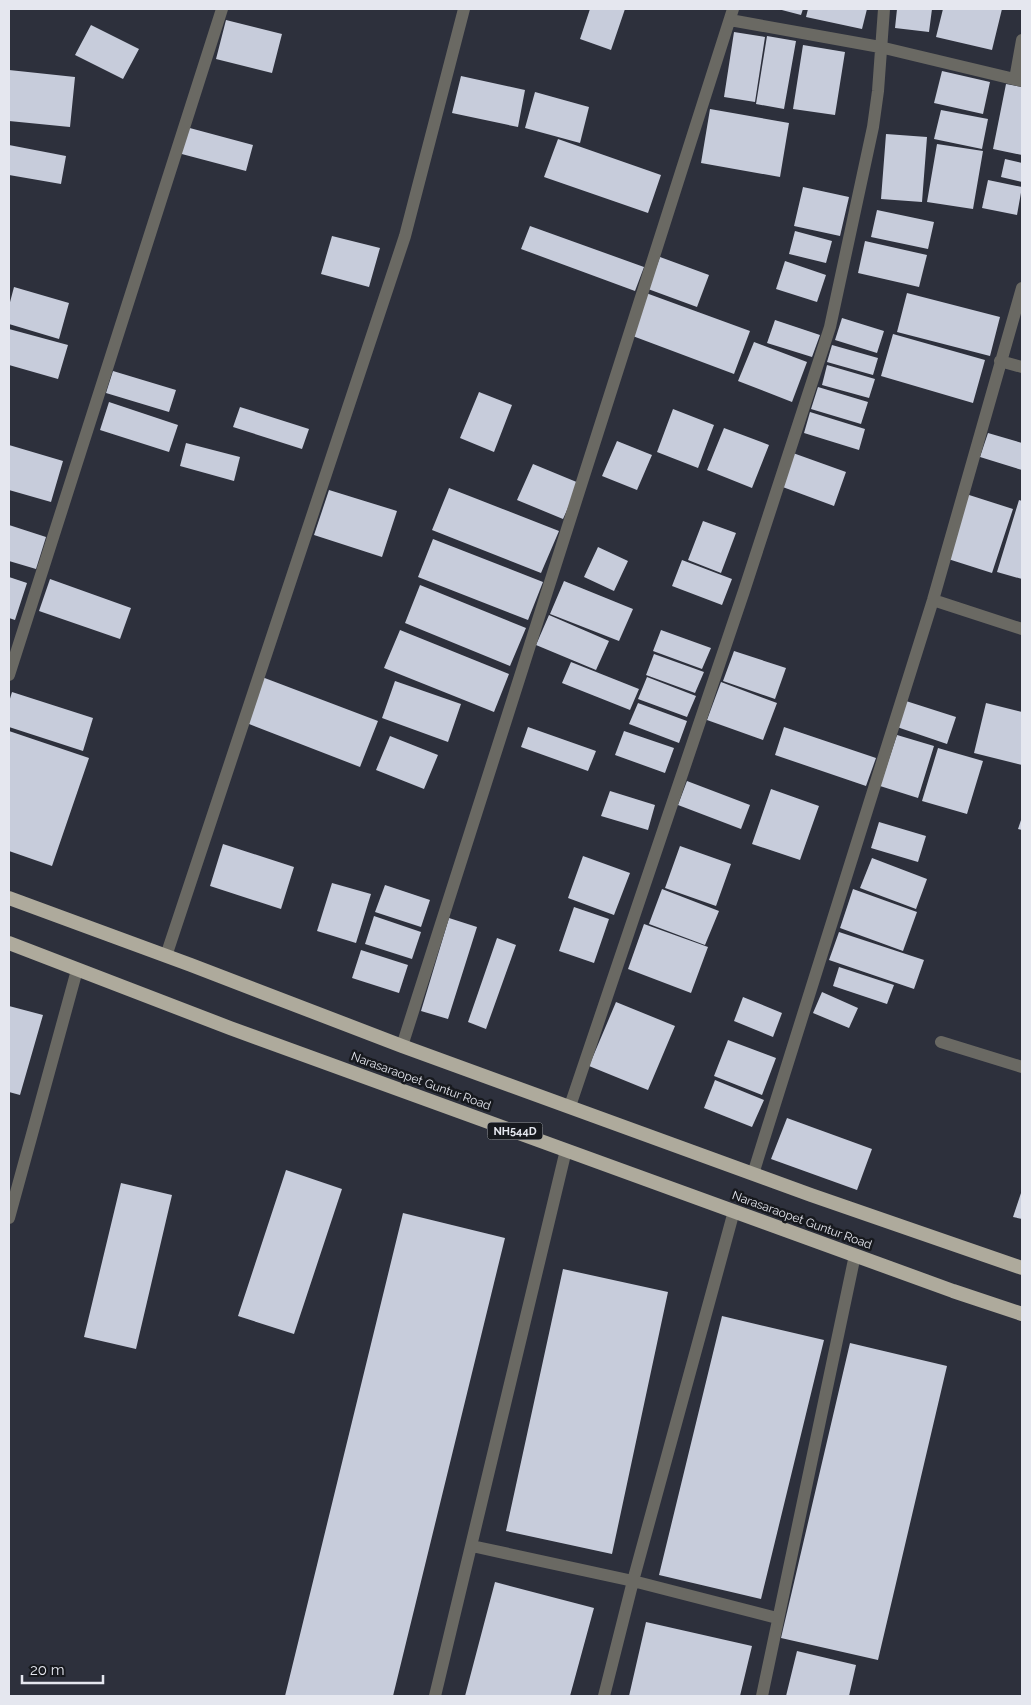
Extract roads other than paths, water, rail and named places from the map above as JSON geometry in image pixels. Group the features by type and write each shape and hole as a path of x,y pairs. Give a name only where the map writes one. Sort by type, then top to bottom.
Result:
{"highway":[{"path":"9,898 402,1046 753,1174 1022,1268"},
{"name":"Narasaraopet Guntur Road","path":"9,943 77,970 566,1150 1022,1314"}],"street":[{"path":"9,675 222,9"},
{"path":"166,956 405,236 464,9"},
{"path":"570,1106 830,327 873,127 878,91 884,9"},
{"path":"402,1046 731,15 1018,80 1022,40"},
{"path":"753,1174 933,600 1022,288"},
{"path":"1000,361 1022,366"},
{"path":"933,600 1022,630"},
{"path":"9,1218 77,970"},
{"path":"941,1042 1022,1067"},
{"path":"435,1696 566,1150"},
{"path":"604,1696 633,1581 734,1211"},
{"path":"762,1696 855,1255"},
{"path":"472,1546 633,1581 778,1618"}]}
